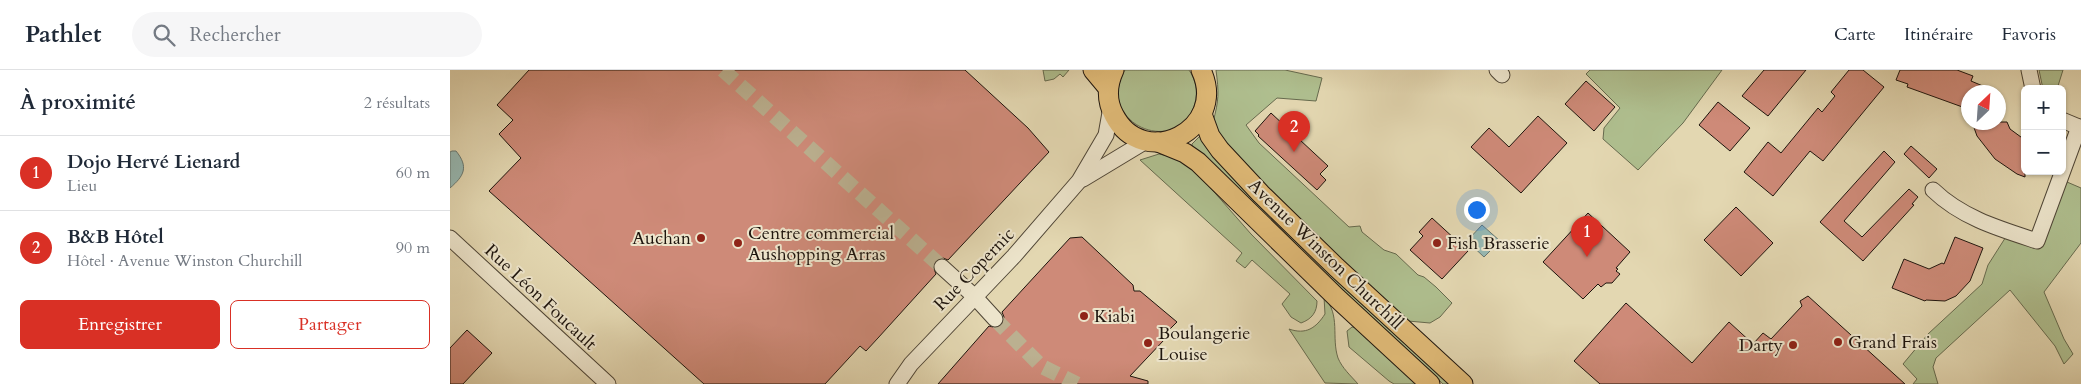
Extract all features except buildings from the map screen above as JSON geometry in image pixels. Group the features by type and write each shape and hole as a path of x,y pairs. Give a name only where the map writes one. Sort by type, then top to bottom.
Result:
{"main road":[{"path":"1093,70 1108,88"},
{"path":"1111,108 1108,88 1114,70"},
{"path":"1152,142 1172,140 1194,126 1202,114 1206,100 1205,75"},
{"name":"Avenue Winston Churchill","path":"1111,108 1116,119 1124,129 1134,136 1185,153 1198,162 1330,291 1430,384"},
{"name":"Avenue Winston Churchill","path":"1202,114 1210,136 1220,150 1261,194 1336,267 1463,384"}],"street":[{"path":"2029,70 2032,85"},
{"path":"1079,181 1106,135 1111,108"},
{"path":"1933,190 1946,203 1969,216 2037,241 2080,127 2066,122"},
{"path":"1079,181 1152,142"},
{"name":"Rue Copernic","path":"897,384 906,370 974,296 1014,256 1079,181"},
{"name":"Rue Léon Foucault","path":"450,238 608,384"},
{"path":"942,268 974,296 995,319"}],"green space":[{"path":"1043,70 1069,70 1063,77 1060,74 1054,79 1045,81"},
{"path":"1125,70 1189,70 1195,82 1196,95 1195,103 1186,120 1173,129 1158,131 1142,128 1129,119 1120,106 1118,89"},
{"path":"1216,70 1285,70 1322,78 1316,101 1277,98 1246,125 1259,143 1349,227 1360,226 1362,232 1384,250 1396,254 1418,275 1424,277 1436,287 1452,303 1440,317 1430,323 1408,321 1372,293 1222,143 1213,122 1218,96"},
{"path":"1590,70 1722,70 1683,123 1638,170 1603,139 1604,128 1620,108 1586,74"},
{"path":"2039,70 2063,70 2058,85 2042,85"},
{"path":"1200,136 1452,384 1443,384 1341,291 1192,146"},
{"path":"1159,154 1177,158 1194,169 1251,234 1317,301 1315,312 1311,317 1301,323 1291,317 1282,304 1290,294 1252,260 1245,268 1236,261 1242,253 1140,160"},
{"path":"2060,179 2081,188 2081,243 2044,292 2064,339 2073,354 2064,364 2055,346 2010,290 1936,358 1933,367 1938,384 1913,384 1917,379 1903,364 1928,334 1982,284 1988,265 2009,232 2037,241"},
{"path":"1324,297 1329,304 1334,319 1338,358 1344,369 1358,384 1325,383 1289,329 1305,331 1318,323 1325,314"},
{"path":"1352,327 1358,328 1419,384 1394,384 1349,347 1347,331"}],"water":[{"path":"456,151 464,167 459,179 450,188 450,152"},
{"path":"1482,225 1500,241 1484,257 1467,241"}],"tunnel":[{"path":"723,70 942,267"},
{"path":"995,319 1041,366 1077,384"}],"place":[{"name":"B&B Hôtel","path":"1294,152"},
{"name":"Auchan","path":"701,238"},
{"name":"Centre commercial Aushopping Arras","path":"738,243"},
{"name":"Fish Brasserie","path":"1437,243"},
{"name":"Dojo Hervé Lienard","path":"1587,257"},
{"name":"Kiabi","path":"1084,316"},
{"name":"Grand Frais","path":"1838,342"},
{"name":"Boulangerie Louise","path":"1148,343"},
{"name":"Darty","path":"1793,345"}]}
